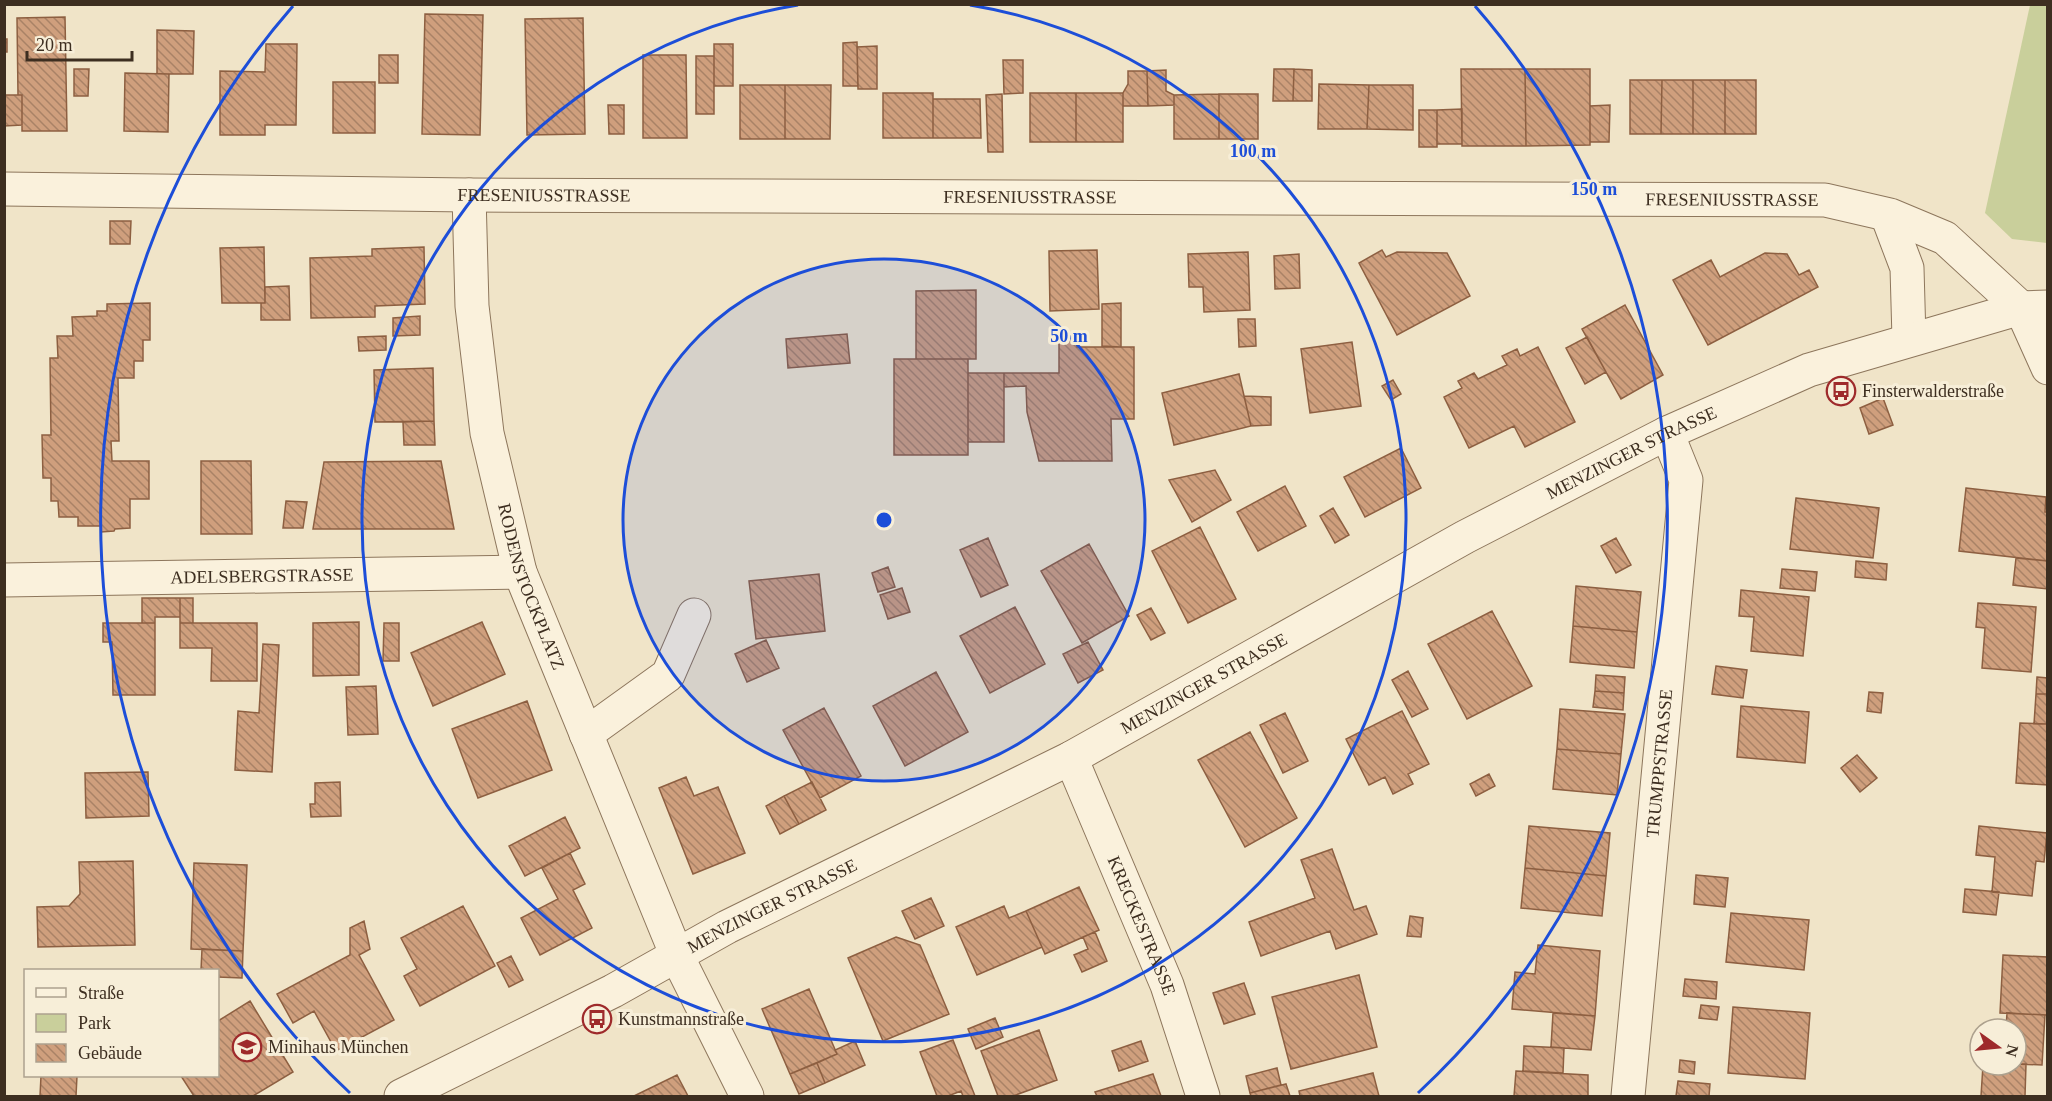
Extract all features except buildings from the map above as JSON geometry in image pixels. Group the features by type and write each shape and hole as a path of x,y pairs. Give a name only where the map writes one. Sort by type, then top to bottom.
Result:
{"street":[{"name":"FRESENIUSSTRASSE","path":"4,189 469,195 1825,200 1887,215 1946,237 2034,307"},
{"name":"RODENSTOCKPLATZ","path":"469,195 472,306 487,433 520,572 677,956"},
{"path":"1887,215 1907,268 1909,339"},
{"path":"2034,307 2048,368"},
{"name":"MENZINGER STRASSE","path":"401,1096 613,991 727,927 1071,758 1465,537 1667,433 1809,370 1909,339 2034,307"},
{"name":"TRUMPPSTRASSE","path":"1628,1096 1686,480 1667,433"},
{"name":"ADELSBERGSTRASSE","path":"4,580 520,572"},
{"path":"586,734 668,675 694,615"},
{"name":"KRECKESTRASSE","path":"1071,758 1167,985 1203,1096"},
{"path":"677,956 747,1096"}],"green space":[{"path":"2030,5 2047,5 2047,243 2012,239 1985,213"}],"place":[{"name":"Finsterwalderstraße","path":"1841,391"},
{"name":"Kunstmannstraße","path":"597,1019"},
{"name":"Minihaus München","path":"247,1047"}]}
